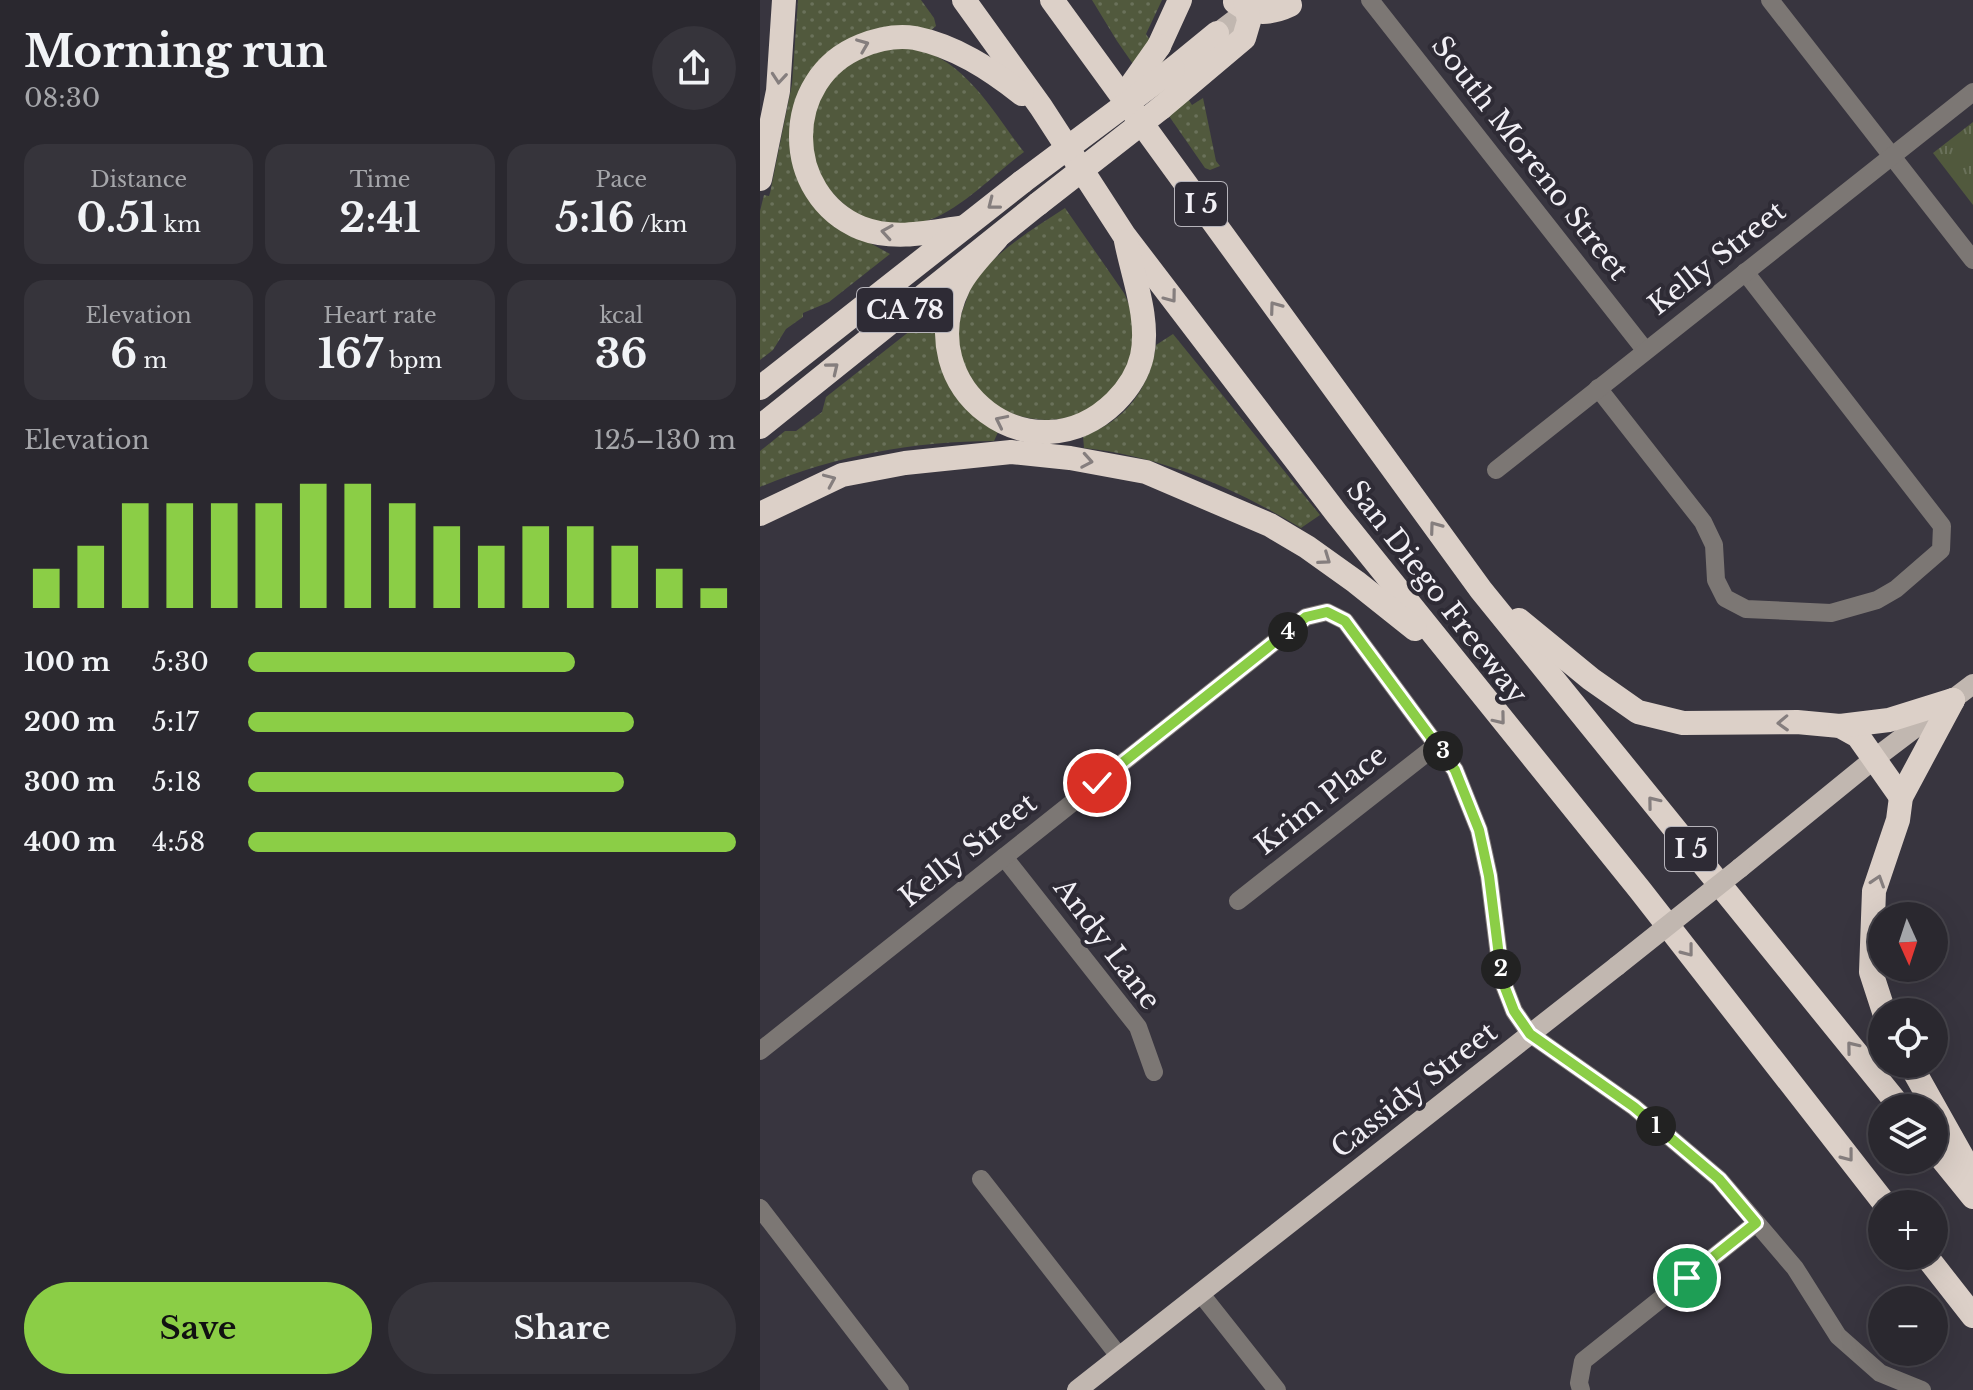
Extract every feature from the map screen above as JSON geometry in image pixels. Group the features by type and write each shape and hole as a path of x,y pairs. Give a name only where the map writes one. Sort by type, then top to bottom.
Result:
{"highway":[{"path":"760,179 778,91 784,0"},
{"name":"San Diego Freeway","path":"964,0 1041,107 1124,235 1337,514 1640,890 1874,1190"},
{"name":"San Diego Freeway","path":"1052,0 1481,590 1890,1094"},
{"path":"1074,0 1080,37"},
{"path":"1100,123 1128,91 1159,46 1180,0"},
{"path":"1100,123 1179,78 1224,42 1249,29 1247,3 1279,10 1293,2"},
{"path":"964,227 909,235 888,234 861,227 839,214 819,195 802,152 800,129 813,85 830,65 849,50 898,36 916,38 966,55 1041,107"},
{"name":"CA 78","path":"760,427 1038,204 1179,78"},
{"name":"CA 78","path":"760,388 1100,123"},
{"path":"997,238 960,283 951,306 947,337 950,359 965,392 994,419 1019,429 1047,431 1076,427 1106,411 1129,388 1137,371 1145,335 1124,235"},
{"path":"760,514 842,475 948,457 1011,452 1070,458 1146,472 1270,525 1307,547 1451,658"},
{"path":"1481,590 1591,679 1638,712 1683,723 1797,722 1840,726 1889,720 1953,700"},
{"path":"1879,998 1871,972 1874,891 1898,820 1901,797 1953,700"},
{"path":"1840,726 1858,736 1901,797"},
{"path":"1918,1078 1973,1176"},
{"path":"1948,1166 1973,1197"},
{"path":"1937,1270 1973,1316"}],"main road":[{"path":"1224,42 1293,2"},
{"name":"Cassidy Street","path":"1077,1390 1973,684"}],"street":[{"name":"South Moreno Street","path":"1370,0 1645,350"},
{"path":"1770,0 1973,260"},
{"name":"Kelly Street","path":"1496,470 1973,92"},
{"path":"1598,388 1703,522 1714,545 1716,580 1725,598 1746,609 1831,613 1877,600 1896,589 1941,550 1942,526 1745,272"},
{"name":"Kelly Street","path":"760,1051 1306,617 1327,612 1345,621 1438,744"},
{"path":"1438,744 1455,770 1479,830 1489,876 1502,980 1514,1011 1530,1034 1646,1117 1719,1179 1795,1268 1838,1336 1876,1382 1922,1390"},
{"name":"Krim Place","path":"1238,901 1438,744"},
{"name":"Andy Lane","path":"1004,857 1138,1027 1154,1072"},
{"path":"981,1179 1119,1356"},
{"path":"760,1208 900,1390"},
{"path":"1581,1390 1583,1361 1756,1223"},
{"path":"1201,1294 1277,1390"}],"green space":[{"path":"798,0 921,0 936,26 928,33 857,36 824,56 790,138 870,243 890,254 829,302 803,313 803,317 786,329 773,350 760,360 760,211 764,195 769,196 770,193 792,84"},
{"path":"1092,0 1162,0 1146,34 1192,105 1203,98 1216,161 1220,166 1210,170 1205,168"},
{"path":"884,46 916,49 950,65 978,91 1024,152 963,201 923,222 898,225 874,221 852,210 834,195 821,176 813,153 812,129 829,79 842,68"},
{"path":"1973,122 1973,205 1933,153"},
{"path":"1065,208 1124,293 1133,322 1133,341 1125,370 1102,400 1073,416 1042,420 1012,413 986,398 967,374 958,344 963,309 975,281 1005,250"},
{"path":"934,312 940,359 949,385 964,405 999,430 994,441 934,444 875,452 816,467 760,487 760,451 785,431 796,431 822,412 826,397"},
{"path":"1173,334 1320,515 1301,528 1197,476 1141,458 1084,448 1083,436 1111,422 1133,401 1148,375 1156,345"}],"route":[{"path":"1097,783 1306,617 1327,612 1345,621 1455,770 1479,830 1489,876 1502,980 1514,1011 1530,1034 1634,1107 1719,1179 1756,1223 1687,1278"}]}
